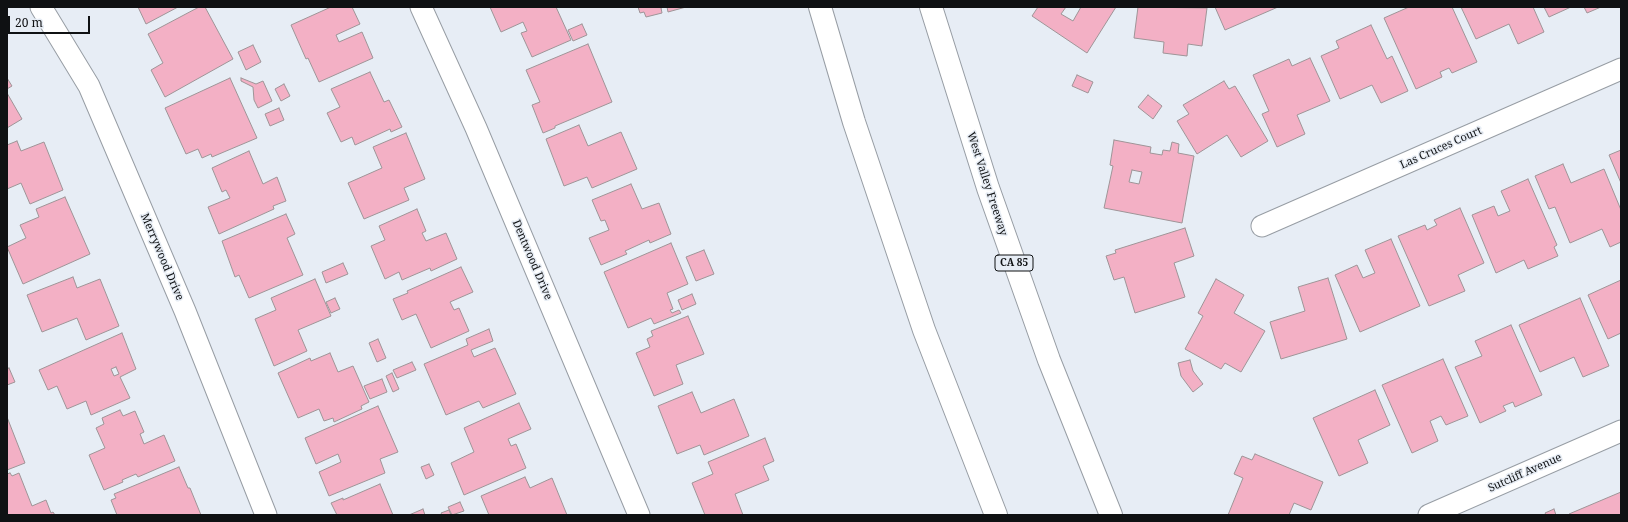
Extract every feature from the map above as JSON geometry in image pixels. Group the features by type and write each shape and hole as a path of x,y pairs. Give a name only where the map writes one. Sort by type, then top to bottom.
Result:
{"highway":[{"path":"820,7 854,122 924,330 996,515"},
{"name":"West Valley Freeway","path":"931,7 988,188 1049,360 1111,515"}],"street":[{"name":"Merrywood Drive","path":"41,7 89,86 184,311 266,515"},
{"name":"Dentwood Drive","path":"421,7 476,128 639,515"},
{"name":"Las Cruces Court","path":"1262,226 1621,69"},
{"name":"Sutcliff Avenue","path":"1429,515 1621,432"}],"building":[{"path":"138,7 178,7 146,24"},
{"path":"199,7 205,7 233,59 165,97 151,70 163,63 148,34"},
{"path":"331,7 352,7 360,24 336,35 339,42 362,32 373,58 319,82 308,58 306,59 291,25"},
{"path":"490,7 556,7 571,40 532,57 521,33 527,31 523,22 501,32"},
{"path":"638,7 664,7 661,8 662,13 646,17 644,12 640,13"},
{"path":"667,7 686,7 668,12"},
{"path":"1038,7 1066,7 1061,14 1073,21 1081,7 1116,7 1087,53 1032,16"},
{"path":"1138,7 1207,8 1202,46 1188,44 1187,56 1163,53 1164,42 1134,38"},
{"path":"1215,7 1278,7 1225,30"},
{"path":"1409,7 1452,7 1477,62 1452,73 1449,68 1440,72 1442,77 1416,89 1384,18"},
{"path":"1461,7 1533,7 1544,32 1518,44 1509,24 1476,39"},
{"path":"1544,7 1571,7 1549,17"},
{"path":"1584,7 1601,7 1587,13"},
{"path":"582,24 587,35 573,41 568,30"},
{"path":"1371,25 1387,59 1392,56 1408,91 1381,103 1372,85 1340,99 1321,56 1339,48 1336,41"},
{"path":"588,44 612,102 555,126 555,128 543,133 532,105 540,102 526,70"},
{"path":"253,45 261,62 246,70 238,52"},
{"path":"1310,58 1330,101 1297,115 1305,134 1277,147 1262,114 1269,111 1253,75 1289,59 1292,66"},
{"path":"370,72 384,102 389,100 402,127 391,132 390,129 355,145 352,137 341,142 327,113 340,107 331,89"},
{"path":"1077,75 1093,82 1088,93 1072,86"},
{"path":"7,78 12,86 7,89"},
{"path":"230,78 257,138 212,157 211,154 202,158 198,149 186,154 165,108"},
{"path":"241,78 256,84 263,81 272,101 258,108 254,100 253,87 241,81"},
{"path":"1224,81 1229,89 1235,86 1268,141 1241,157 1227,135 1197,154 1177,121 1189,114 1183,105"},
{"path":"284,84 290,96 281,101 275,89"},
{"path":"7,93 22,119 7,128"},
{"path":"1148,95 1162,106 1153,119 1138,107"},
{"path":"279,108 284,120 270,126 265,114"},
{"path":"579,125 588,146 621,132 637,169 592,188 587,177 564,186 546,139"},
{"path":"406,133 425,179 404,188 409,200 364,219 348,183 382,168 373,147"},
{"path":"1114,140 1151,147 1150,153 1162,155 1163,150 1170,151 1172,142 1179,144 1178,153 1194,156 1182,223 1104,208 1113,166 1110,165","holes":["1132,170 1142,172 1139,184 1129,182"]},
{"path":"17,141 21,151 44,142 63,190 30,204 21,183 7,189 7,145"},
{"path":"1621,150 1621,183 1609,155"},
{"path":"249,151 263,184 277,177 286,201 273,206 274,209 219,234 208,207 230,198 226,190 222,192 212,168"},
{"path":"1563,164 1571,183 1604,169 1621,210 1621,242 1610,247 1602,229 1570,243 1555,207 1549,209 1535,176"},
{"path":"1528,179 1557,245 1554,247 1558,256 1528,269 1524,260 1496,273 1472,215 1494,206 1498,216 1510,211 1501,191"},
{"path":"631,184 642,209 659,203 671,234 650,243 649,240 625,251 627,254 601,265 589,238 609,230 605,220 601,221 592,200"},
{"path":"65,197 90,254 23,284 7,247 26,238 20,225 39,217 36,209"},
{"path":"1460,208 1484,263 1458,275 1465,291 1429,306 1398,236 1425,225 1427,230 1437,225 1434,220"},
{"path":"417,209 426,231 422,233 426,241 446,233 457,259 431,271 430,268 402,280 399,272 385,279 371,246 385,240 379,226"},
{"path":"286,214 295,234 287,238 303,275 249,298 239,275 235,277 222,241"},
{"path":"1185,228 1194,256 1174,263 1185,297 1135,313 1124,277 1114,280 1106,256 1116,253 1115,250"},
{"path":"1391,239 1420,306 1360,332 1335,275 1357,265 1363,278 1375,273 1365,250"},
{"path":"671,243 688,284 667,293 673,309 670,310 672,313 679,310 681,313 654,324 651,318 628,328 604,272"},
{"path":"704,250 714,274 696,281 686,257"},
{"path":"343,263 348,274 326,283 322,272"},
{"path":"461,267 473,292 450,302 454,310 459,308 469,331 431,348 416,314 402,320 393,299 408,293 407,291"},
{"path":"73,277 77,288 100,279 119,326 86,340 77,318 42,332 27,295"},
{"path":"1328,278 1347,339 1281,359 1270,322 1305,311 1298,287"},
{"path":"315,279 331,316 298,330 307,351 274,366 255,319 276,310 271,298"},
{"path":"1216,279 1244,295 1234,313 1265,331 1241,372 1225,363 1221,369 1185,349 1203,316 1198,313"},
{"path":"1621,280 1621,333 1608,339 1588,295"},
{"path":"692,294 696,304 682,310 678,300"},
{"path":"335,298 340,309 331,313 326,302"},
{"path":"1580,298 1609,366 1583,377 1574,357 1540,372 1519,325"},
{"path":"688,316 704,354 676,365 683,384 654,396 636,353 650,347 647,339 653,336 651,331"},
{"path":"1511,325 1542,395 1515,407 1513,402 1503,406 1506,411 1480,423 1455,367 1482,356 1475,341"},
{"path":"489,329 493,341 471,350 474,357 495,348 516,394 483,408 479,401 446,415 424,364 468,345 466,339"},
{"path":"122,333 136,369 120,377 130,398 91,415 86,401 67,409 57,386 48,390 39,370","holes":["116,367 119,374 114,376 111,369"]},
{"path":"378,339 386,358 377,362 369,343"},
{"path":"330,353 338,372 353,366 369,402 361,406 362,409 334,422 333,418 324,421 319,409 298,418 278,373 310,358 311,361"},
{"path":"1443,359 1468,416 1446,425 1441,416 1430,421 1438,441 1412,453 1382,385"},
{"path":"1190,360 1193,371 1203,384 1193,392 1181,376 1178,363"},
{"path":"412,362 416,370 397,378 393,370"},
{"path":"9,368 15,382 7,385 7,369"},
{"path":"392,373 399,389 393,392 386,376"},
{"path":"382,379 387,392 370,399 364,386"},
{"path":"1375,390 1390,425 1358,440 1368,463 1339,476 1313,418"},
{"path":"692,392 701,413 734,399 749,436 704,455 700,445 677,454 658,406"},
{"path":"519,403 531,429 508,439 511,446 516,444 526,468 464,495 451,463 474,452 464,428"},
{"path":"378,406 398,452 380,459 385,473 329,496 319,472 341,462 338,454 316,464 305,438"},
{"path":"120,410 123,416 135,411 144,432 140,434 144,444 164,435 175,461 138,477 136,474 122,480 123,482 104,490 89,455 105,448 96,428 104,424 102,418"},
{"path":"7,417 25,463 7,470"},
{"path":"765,438 774,461 763,466 769,480 735,494 743,515 705,515 692,483 713,474 708,462"},
{"path":"1255,454 1323,482 1311,510 1294,503 1289,515 1228,515 1243,478 1234,474 1242,456 1252,460"},
{"path":"429,464 434,475 426,479 421,467"},
{"path":"179,467 188,488 190,488 201,515 117,515 111,500 116,498 114,494"},
{"path":"10,473 12,476 19,473 32,506 46,500 51,513 53,512 55,515 7,515 7,474"},
{"path":"525,477 530,488 552,478 567,515 489,515 481,496"},
{"path":"380,484 393,515 337,515 331,503 343,498 343,500"},
{"path":"1621,492 1621,515 1569,514"},
{"path":"460,502 464,511 452,515 448,507"},
{"path":"423,509 425,515 409,515"},
{"path":"1554,509 1556,515 1546,515 1545,513"},
{"path":"449,510 451,515 442,515 441,513"}]}
